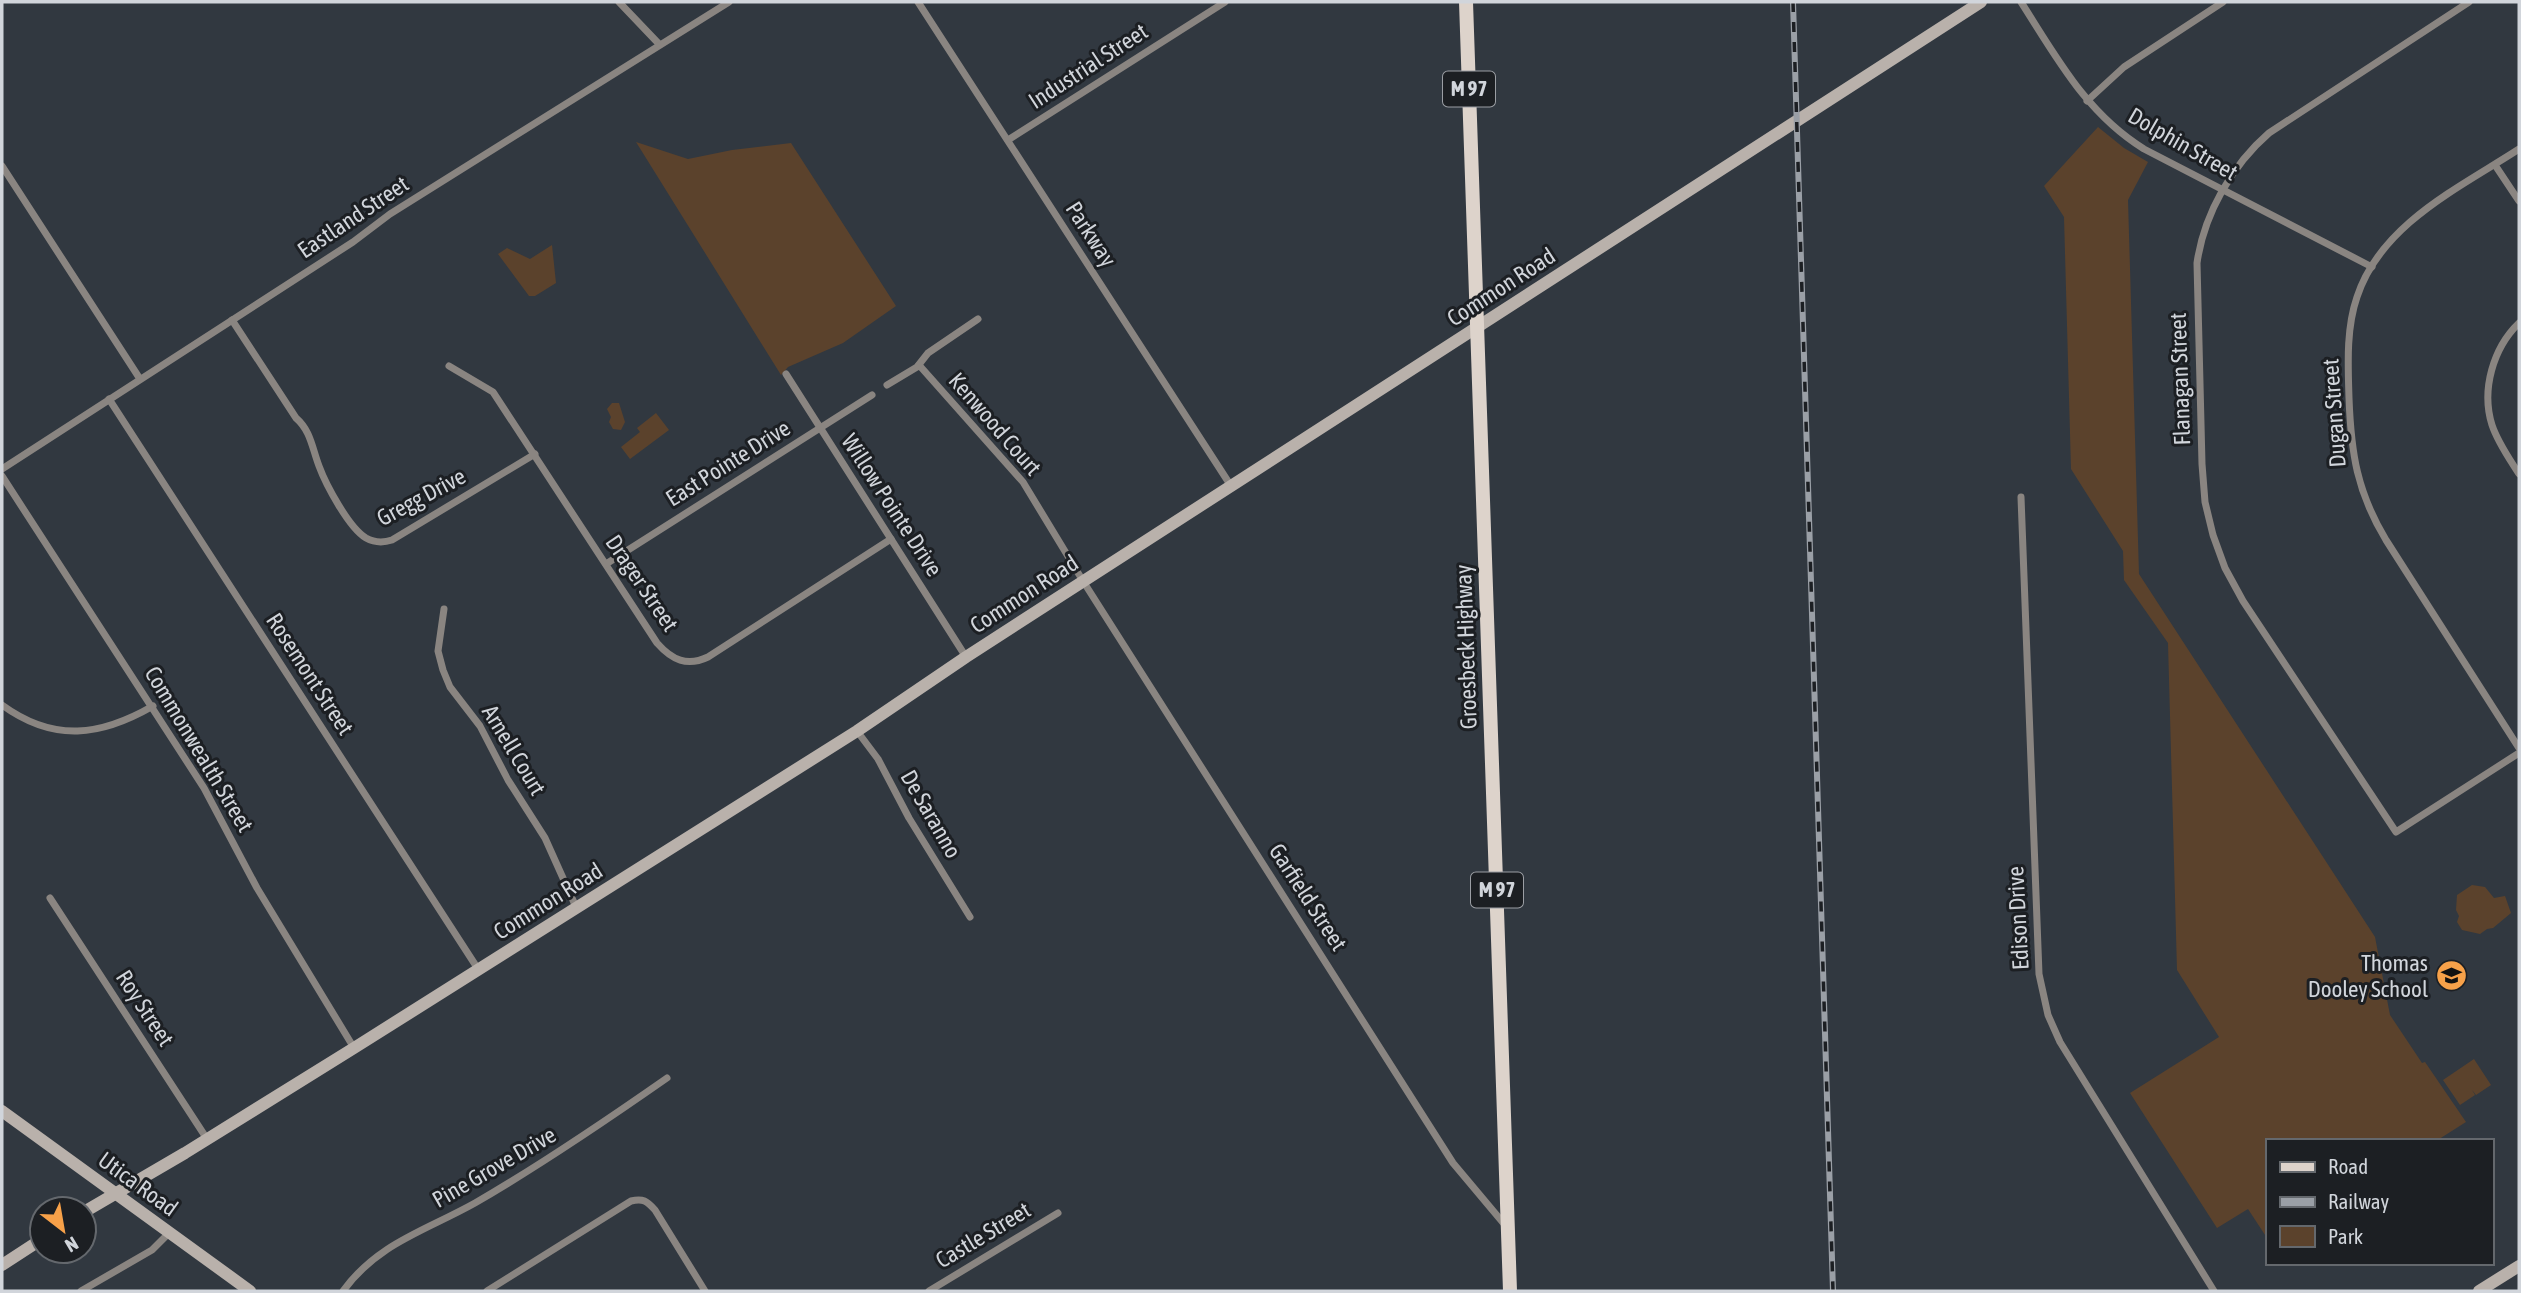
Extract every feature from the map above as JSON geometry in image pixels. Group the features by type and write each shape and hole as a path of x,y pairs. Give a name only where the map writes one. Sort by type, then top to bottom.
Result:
{"main road":[{"name":"Groesbeck Highway","path":"1466,2 1510,1291"}],"street":[{"path":"619,2 659,44"},
{"name":"Eastland Street","path":"2,469 353,242 390,214 729,2"},
{"name":"Parkway","path":"918,2 1231,487"},
{"name":"Industrial Street","path":"1008,140 1225,2"},
{"name":"Common Road","path":"98,1203 354,1048 857,731 1083,581 1981,2"},
{"name":"Dolphin Street","path":"2021,2 2087,101 2135,143 2372,267"},
{"path":"2087,101 2124,66 2222,2"},
{"name":"Flanagan Street","path":"2469,2 2269,133 2247,154 2223,191 2204,230 2196,272 2202,464 2208,517 2225,568 2243,601 2396,832 2519,750"},
{"name":"Dugan Street","path":"2519,149 2409,223 2388,245 2372,267 2357,296 2351,322 2349,350 2350,435 2360,487 2381,532 2519,750"},
{"path":"2495,165 2519,201"},
{"path":"2,166 140,380"},
{"name":"Gregg Drive","path":"232,320 296,418 305,426 325,481 356,529 365,538 376,542 392,540 535,454"},
{"name":"Kenwood Court","path":"887,385 919,365 928,353 978,320"},
{"path":"2519,323 2509,333 2495,359 2488,400 2496,435 2519,474"},
{"name":"Kenwood Court","path":"919,365 1018,475 1083,581"},
{"name":"Drager Street","path":"449,366 493,392 666,653 681,662 708,657 891,538"},
{"name":"Willow Pointe Drive","path":"786,374 966,657"},
{"name":"East Pointe Drive","path":"606,564 872,395"},
{"name":"Rosemont Street","path":"109,399 478,970"},
{"name":"Commonwealth Street","path":"2,476 204,788 257,888 354,1048"},
{"name":"Edison Drive","path":"2021,497 2035,904 2043,1000 2053,1029 2067,1055 2214,1291"},
{"name":"Garfield Street","path":"1083,581 1453,1163 1508,1228"},
{"name":"Arnell Court","path":"444,609 438,651 450,687 480,726 508,780 545,838 576,907"},
{"path":"2,705 31,722 56,730 81,731 112,727 153,706"},
{"name":"De Saranno","path":"857,731 878,760 908,818 970,917"},
{"name":"Roy Street","path":"50,898 207,1139"},
{"name":"Pine Grove Drive","path":"343,1291 374,1258 389,1247 474,1203 572,1144 667,1078"},
{"name":"Utica Road","path":"2,1111 250,1291"},
{"path":"487,1291 631,1201 639,1199 647,1201 655,1210 705,1291"},
{"name":"Castle Street","path":"929,1291 1058,1213"},
{"path":"81,1291 119,1267 141,1257 169,1233"},
{"path":"2,1265 28,1248"},
{"path":"2479,1291 2519,1266"}],"green space":[{"path":"2098,127 2124,148 2148,162 2128,200 2139,574 2375,937 2390,1015 2466,1122 2439,1139 2266,1139 2266,1236 2248,1209 2217,1228 2130,1093 2219,1037 2177,970 2168,643 2124,580 2123,551 2071,469 2064,217 2044,186"},
{"path":"636,142 688,159 732,150 791,143 896,306 843,343 788,367 781,375"},
{"path":"552,245 556,283 535,296 529,296 498,254 507,248 530,259"},
{"path":"612,403 619,403 625,422 621,430 613,429 609,422 611,417 607,409"},
{"path":"656,413 669,430 630,459 621,447 640,432 637,428"},
{"path":"2472,885 2485,887 2494,898 2505,896 2511,913 2493,928 2480,934 2462,930 2457,922 2457,895"},
{"path":"2474,1059 2491,1085 2476,1095 2472,1090 2475,1095 2460,1105 2443,1080"}],"railway":[{"path":"1793,2 1833,1291"}],"place":[{"name":"Thomas Dooley School","path":"2451,976"}]}
